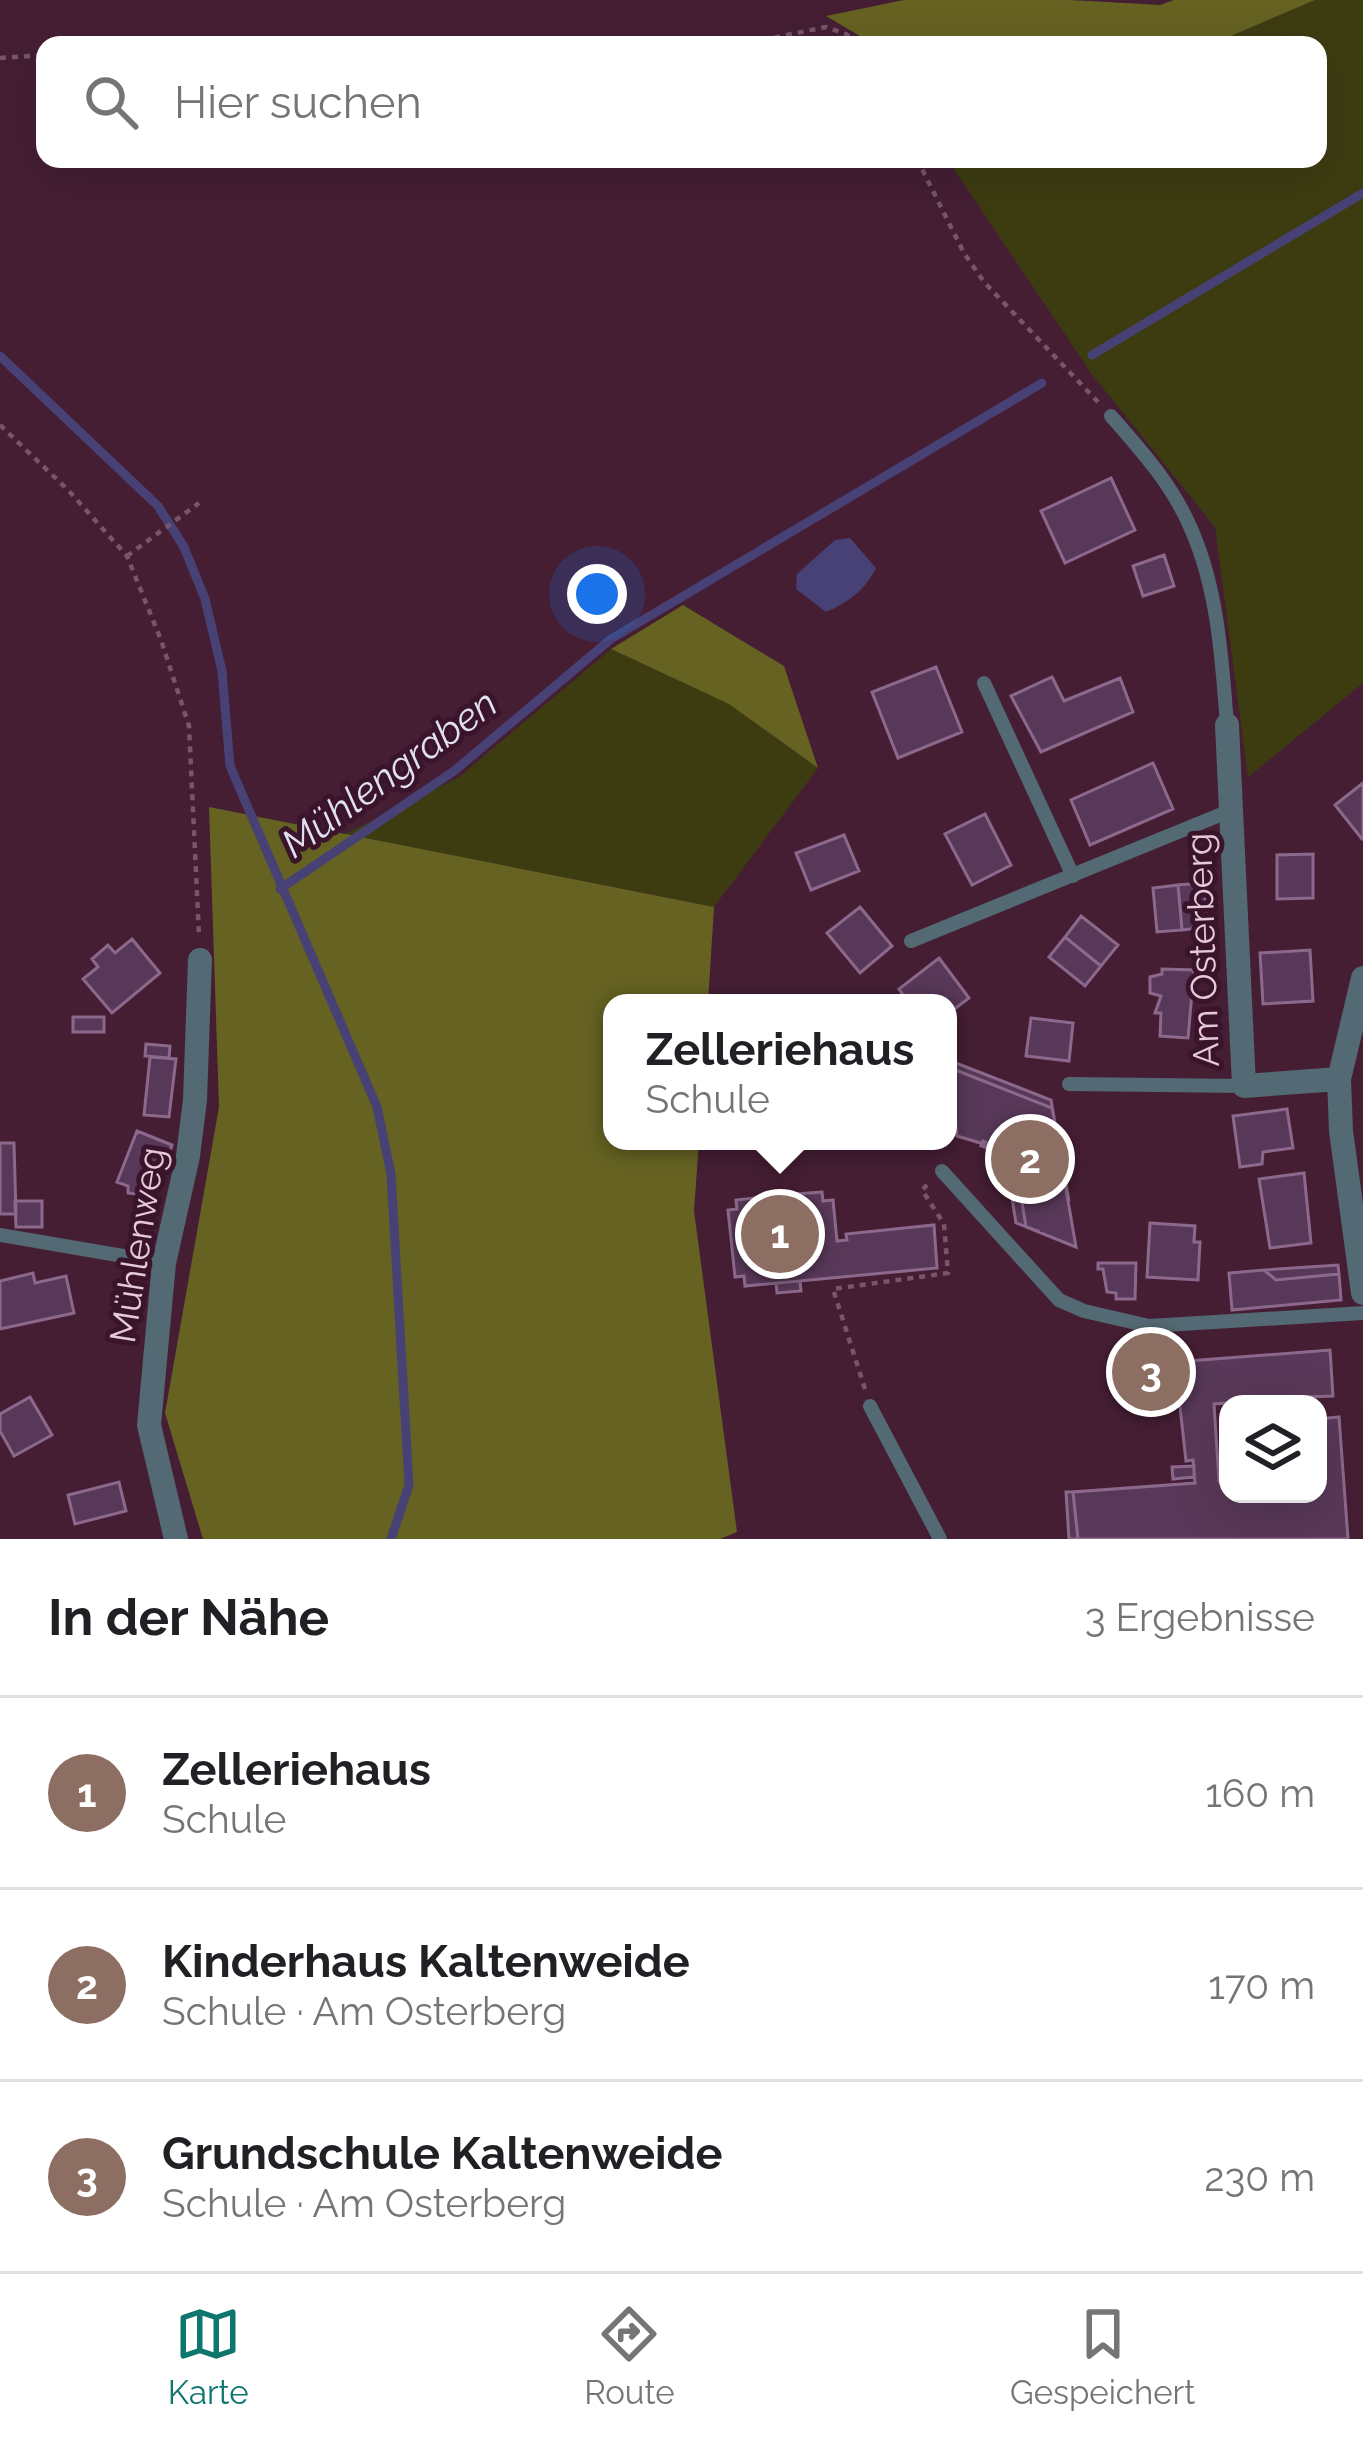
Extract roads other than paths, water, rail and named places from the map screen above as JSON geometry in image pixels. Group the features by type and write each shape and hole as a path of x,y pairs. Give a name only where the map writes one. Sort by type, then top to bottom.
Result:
{"street":[{"name":"Am Osterberg","path":"1227,724 1244,1087 1339,1078"},
{"name":"Mühlenweg","path":"176,1539 149,1425 164,1263 195,1100 200,960"},
{"path":"1363,978 1339,1078 1341,1131 1363,1293"}],"lane":[{"path":"1111,416 1145,454 1192,531 1217,629 1227,724"},
{"path":"984,683 1073,876"},
{"name":"Am Osterberg","path":"911,940 1232,810"},
{"name":"Am Osterberg","path":"1069,1084 1244,1087"},
{"path":"942,1171 1059,1300 1084,1311 1149,1326 1363,1313"},
{"path":"0,1235 164,1263"},
{"path":"870,1406 940,1539"}],"waterway":[{"name":"Mühlengraben","path":"1092,355 1363,193"},
{"name":"Mühlengraben","path":"0,356 158,506 184,547 205,599 222,671 230,766 377,1107 391,1174 409,1485 391,1539"},
{"name":"Mühlengraben","path":"280,889 454,771 611,639 1042,383"}],"place":[{"name":"Kinderhaus Kaltenweide","path":"1030,1159"},
{"name":"Zelleriehaus","path":"780,1234"},
{"name":"Grundschule Kaltenweide","path":"1151,1372"}]}
